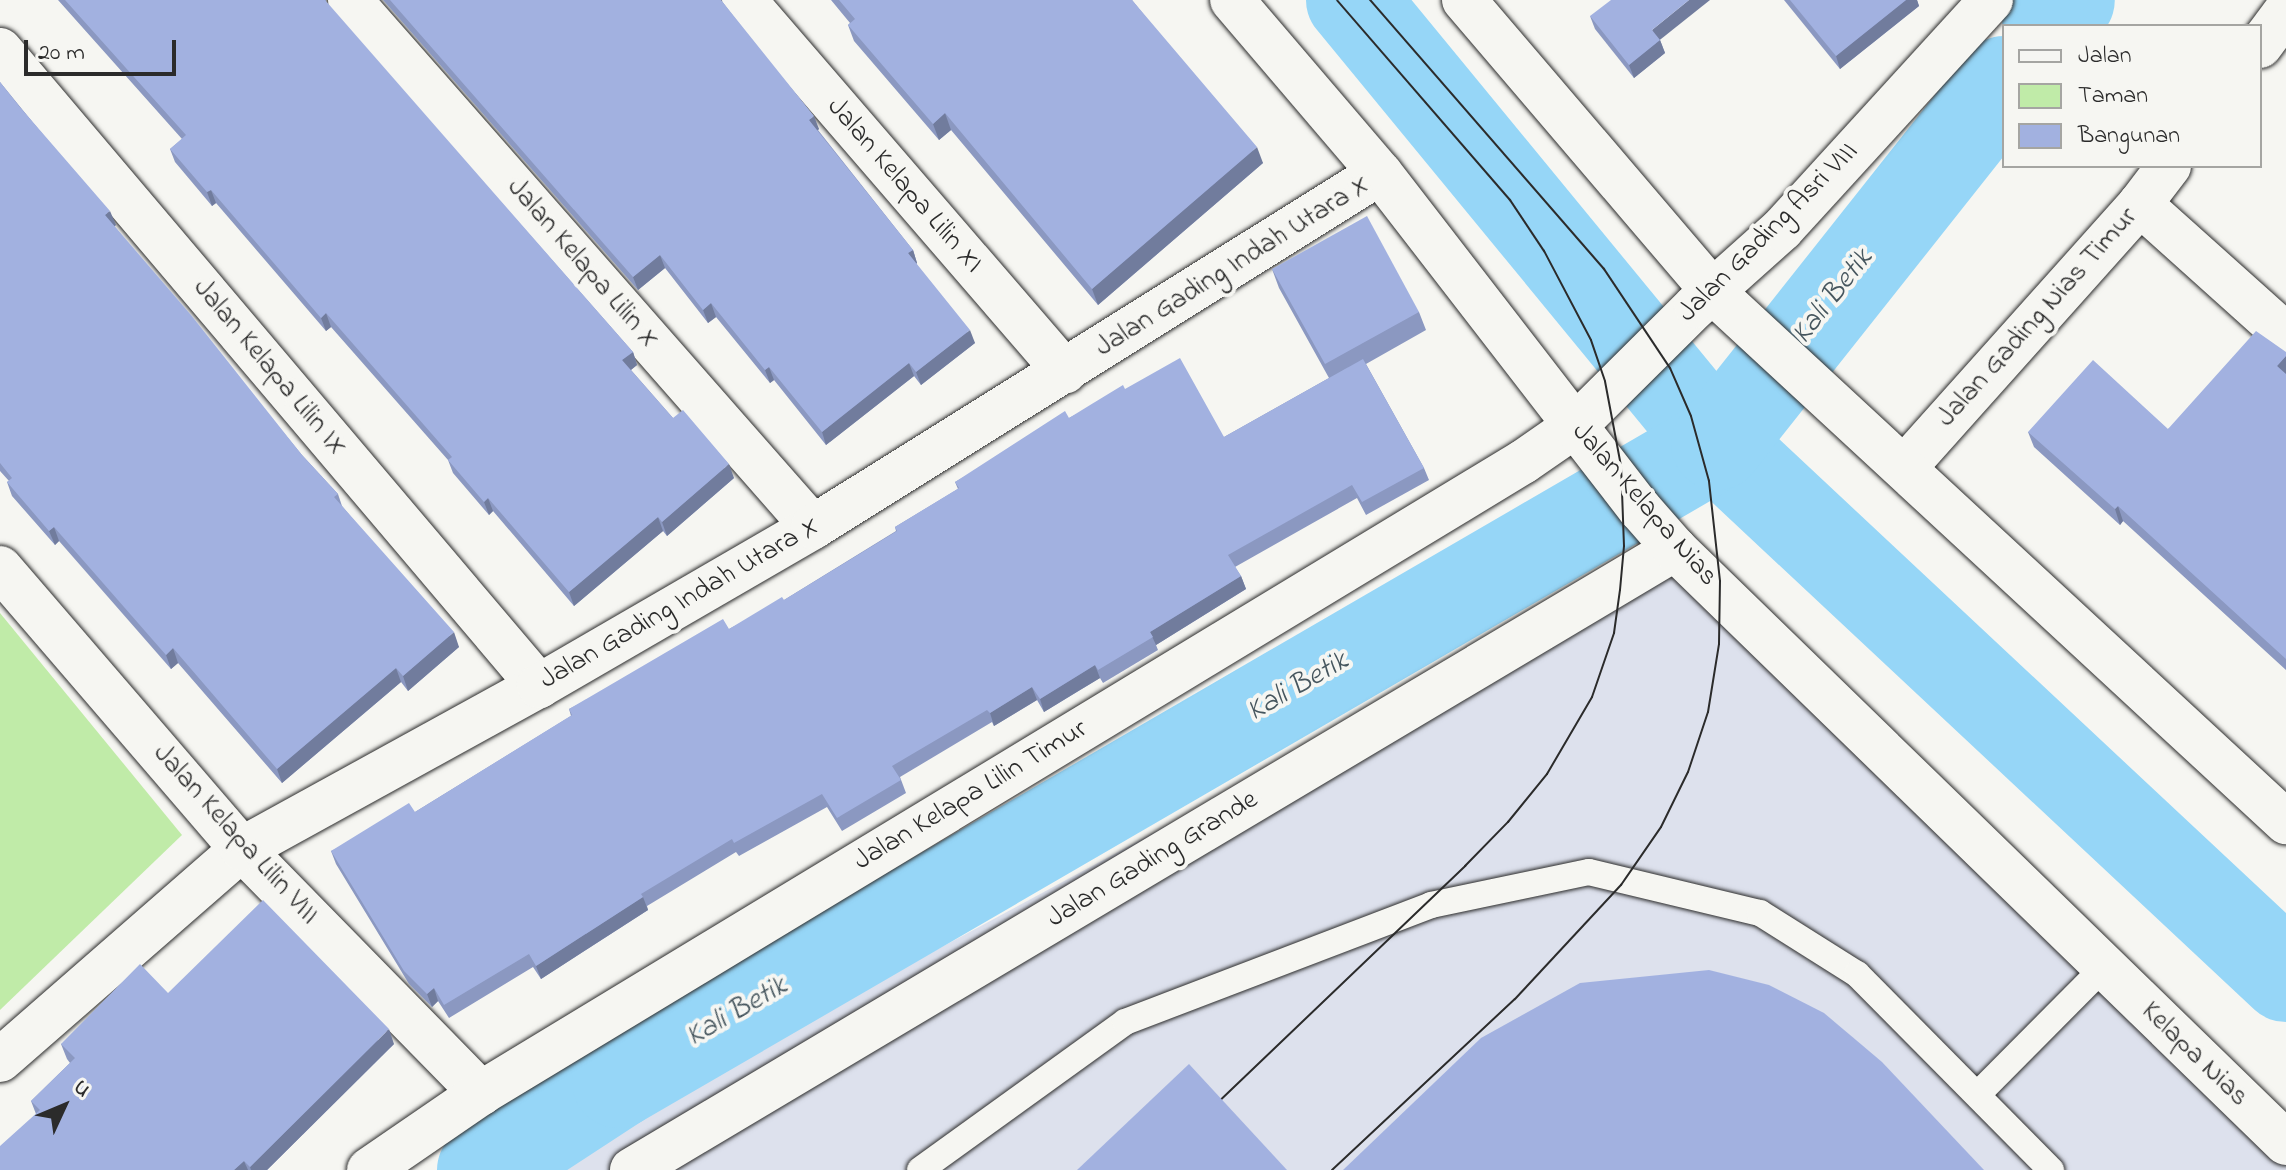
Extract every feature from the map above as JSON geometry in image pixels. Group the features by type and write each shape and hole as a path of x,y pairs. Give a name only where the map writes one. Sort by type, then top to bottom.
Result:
{"street":[{"name":"Jalan Kelapa Lilin X","path":"350,0 813,527"},
{"name":"Jalan Kelapa Lilin XI","path":"744,0 1065,372"},
{"name":"Jalan Kelapa Nias","path":"1232,0 1380,173 1581,434 1675,549 2103,968"},
{"path":"1464,0 1704,299 1755,330 2286,822"},
{"name":"Jalan Gading Asri VIII","path":"1581,434 1628,375 1704,299 1782,229 1991,0"},
{"path":"2262,43 2286,11"},
{"name":"Jalan Kelapa Lilin IX","path":"0,50 539,686"},
{"name":"Jalan Gading Nias Timur","path":"1905,467 2140,204 2167,168"},
{"name":"Jalan Gading Indah Utara X","path":"0,1060 242,849 539,686 813,527 1380,173"},
{"path":"2140,204 2286,335"},
{"name":"Jalan Kelapa Lilin Timur","path":"369,1170 407,1140 481,1093 1523,462 1581,434"},
{"name":"Jalan Gading Grande","path":"632,1170 1675,549"},
{"name":"Jalan Kelapa Lilin VIII","path":"0,568 242,849 481,1093"},
{"name":"Kelapa Nias","path":"2103,968 2286,1143"}],"lane":[{"path":"920,1170 1125,1022 1431,905 1589,872 1760,913 1857,974 2051,1170"},
{"path":"1978,1094 2103,968"}],"shaded area":[{"path":"1675,552 2286,1142 2286,1170 560,1170 730,1061"}],"green space":[{"path":"0,613 182,835 0,1010"}],"building":[{"path":"65,0 325,0 633,352 622,360 673,418 683,410 729,464 662,522 658,517 569,592 488,498 484,502 448,460 452,457 326,313 321,318 211,190 207,192 170,149 186,135"},
{"path":"390,0 721,0 814,116 809,120 913,250 908,253 970,330 916,372 909,363 822,432 769,367 765,370 711,303 703,310 660,255 633,277"},
{"path":"839,0 1132,0 1257,147 1092,289 945,113 933,124 848,25 855,19"},
{"path":"1611,0 1689,0 1652,30 1660,40 1629,65 1590,16"},
{"path":"1790,0 1906,0 1836,56"},
{"path":"0,82 110,211 105,215 191,315 302,455 338,494 334,497 454,632 403,676 396,668 277,769 173,648 166,655 54,527 49,531 7,482 12,478 0,463"},
{"path":"1367,216 1419,312 1325,364 1272,269"},
{"path":"2256,331 2286,352 2277,366 2286,374 2286,659 2118,506 2115,509 2028,432 2093,360 2168,429"},
{"path":"1180,358 1224,437 1363,359 1424,468 1362,502 1352,485 1228,555 1241,576 1150,632 1153,637 1098,670 1095,665 1040,699 1032,687 990,713 987,710 892,766 901,780 837,818 822,794 734,843 732,839 641,894 643,897 536,966 529,954 444,1005 434,988 427,994 404,971 331,851 409,803 415,812 572,715 569,709 723,619 729,629 782,597 784,600 897,531 895,527 959,488 955,482 1065,411 1069,418 1123,385 1125,389"},
{"path":"263,900 389,1029 250,1167 244,1161 234,1170 0,1170 0,1146 40,1110 31,1101 75,1058 61,1044 140,964 168,993"},
{"path":"1709,970 1769,985 1824,1013 1882,1062 1984,1170 1343,1170 1481,1038 1580,983"},
{"path":"1189,1064 1287,1170 1077,1170"}],"waterway":[{"path":"1352,0 1717,444 2286,976"},
{"name":"Kali Betik","path":"2050,24 2069,0"},
{"name":"Kali Betik","path":"483,1170 618,1082 1717,444 2002,85"}],"tram line":[{"path":"1211,1109 1465,866 1508,822 1547,774 1592,697 1614,633 1620,590 1624,546 1621,466 1605,381 1591,340 1544,251 1510,200 1337,0"},
{"path":"1332,1170 1515,999 1621,885 1661,827 1688,772 1708,712 1719,644 1720,581 1709,481 1691,416 1670,368 1604,269 1370,0"}]}
